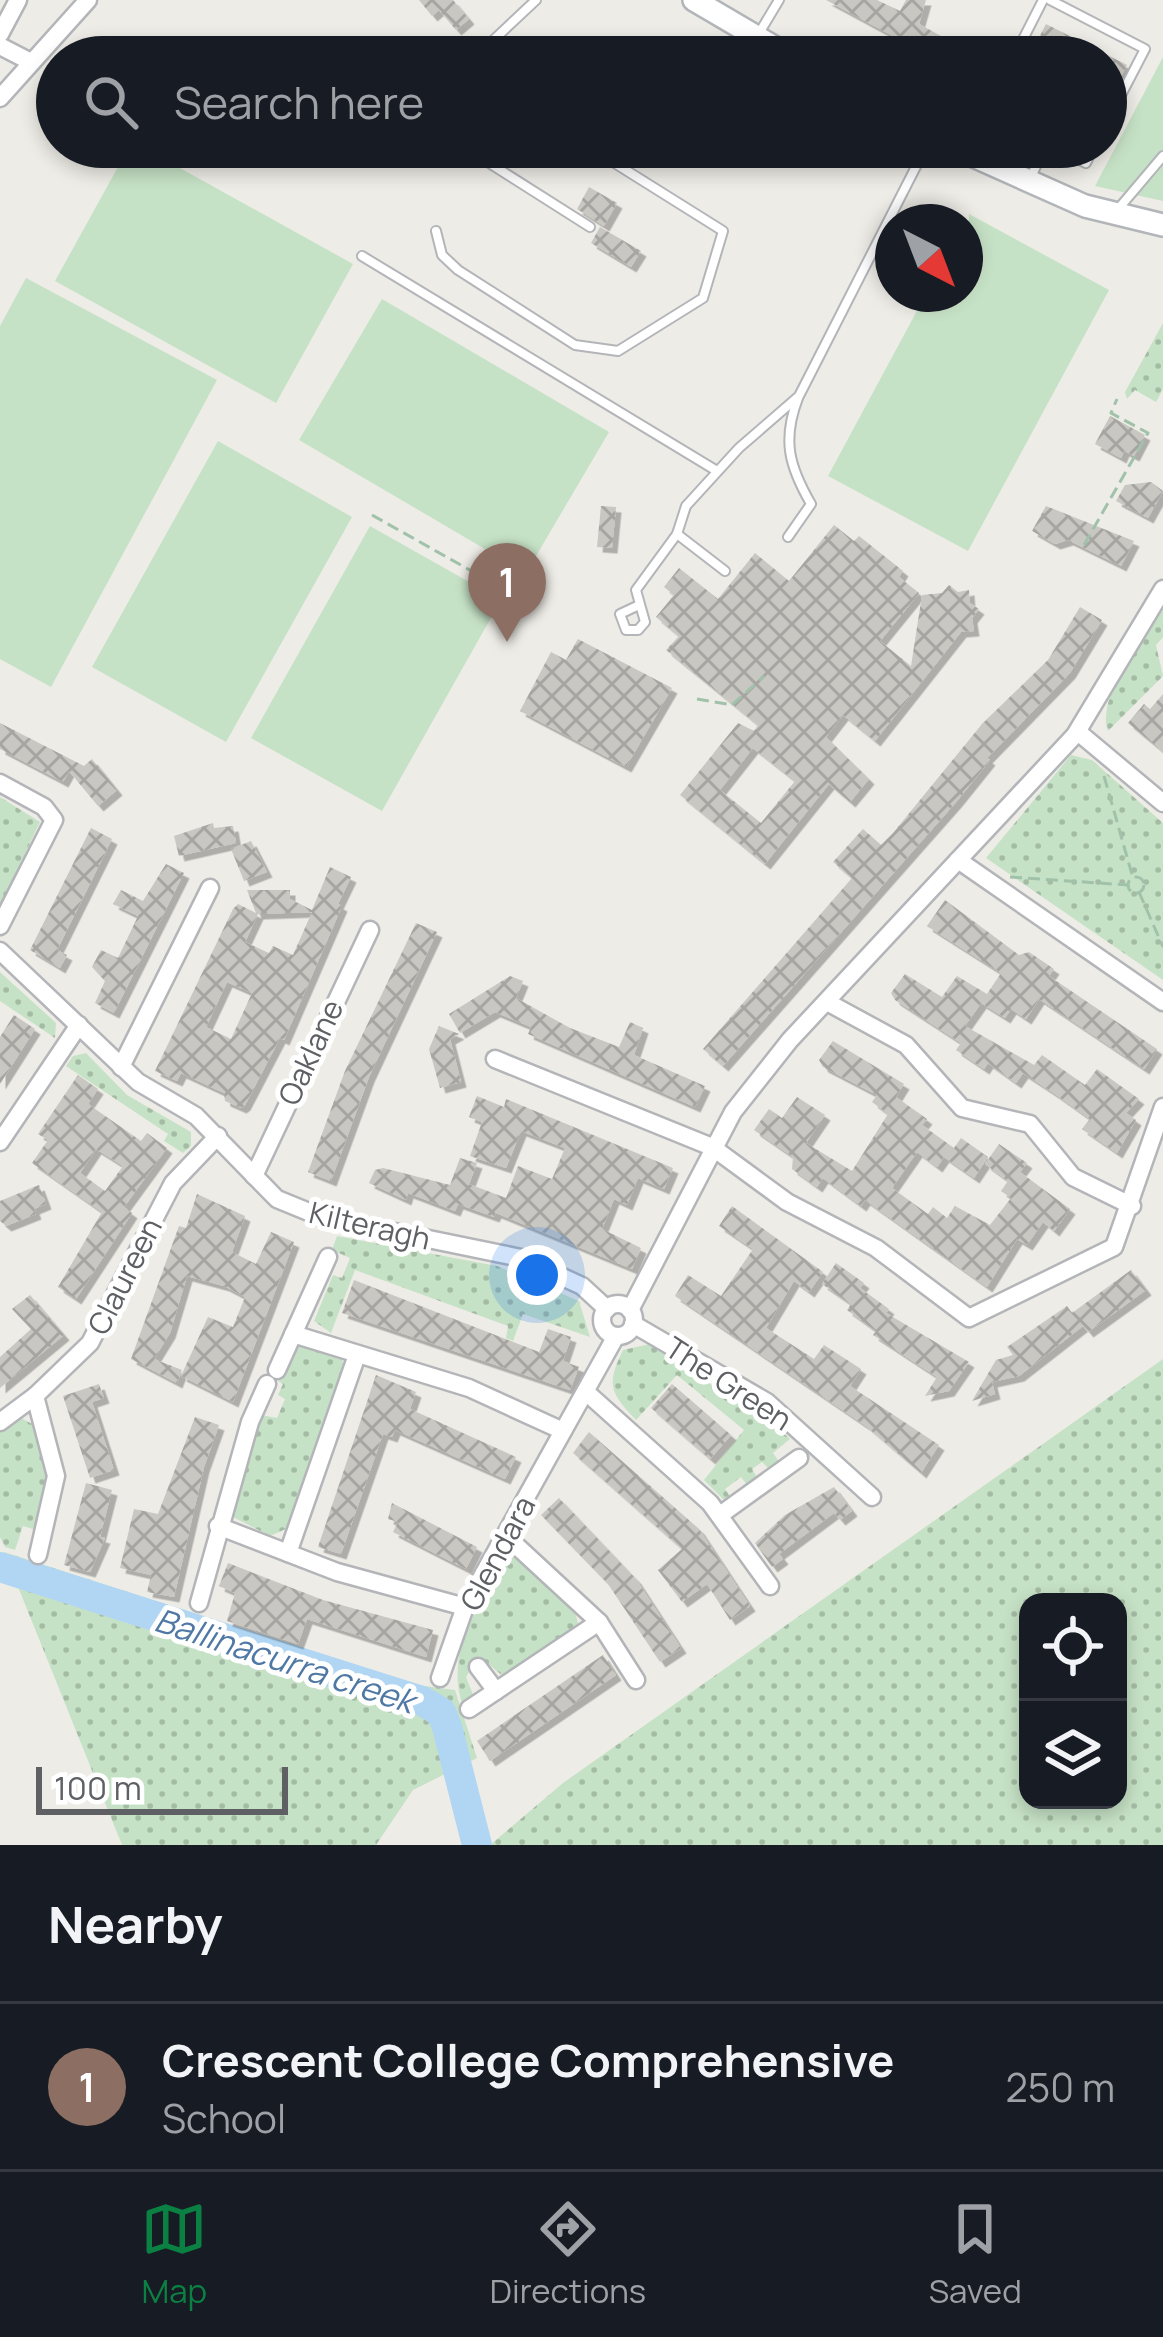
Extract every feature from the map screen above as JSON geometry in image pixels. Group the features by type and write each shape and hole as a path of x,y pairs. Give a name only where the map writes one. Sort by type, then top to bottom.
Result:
{"main road":[{"path":"694,0 755,36"},
{"path":"997,168 1114,213 1163,225"}],"street":[{"path":"0,34 18,0"},
{"path":"60,36 88,0"},
{"path":"0,46 29,61"},
{"path":"0,98 36,56"},
{"path":"631,1317 621,1305 607,1309 604,1328 616,1336 631,1317 712,1147 754,1084 1078,732 1163,589"},
{"path":"1078,732 1163,803"},
{"path":"0,783 44,806 54,822 0,926"},
{"path":"958,860 1163,1002"},
{"path":"122,1067 210,888"},
{"name":"Oaklane","path":"254,1176 370,930"},
{"name":"Kilteragh","path":"0,951 122,1067 218,1136 277,1199 321,1217 521,1258 582,1286 607,1309"},
{"path":"827,1002 907,1045 962,1108 1030,1124 1073,1177 1132,1206"},
{"path":"0,1142 79,1025"},
{"path":"495,1059 712,1147 787,1202 879,1250 968,1318 1109,1252 1132,1206 1163,1107"},
{"name":"Claureen","path":"0,1422 90,1343 173,1184 218,1136"},
{"path":"199,1603 218,1526 272,1377 328,1257"},
{"name":"The Green","path":"631,1317 767,1402 872,1497"},
{"path":"293,1334 469,1388 563,1431"},
{"name":"Glendara","path":"440,1678 465,1607 616,1336"},
{"path":"288,1553 357,1355"},
{"path":"586,1392 720,1515 770,1586"},
{"path":"35,1396 56,1476 38,1555"},
{"path":"720,1515 799,1458"},
{"path":"218,1526 288,1553 465,1607"},
{"path":"506,1536 599,1622 636,1680"},
{"path":"470,1709 599,1622"},
{"path":"478,1667 496,1691"}],"lane":[{"path":"498,36 536,0"},
{"path":"758,36 779,0"},
{"path":"1026,36 1047,0 1119,36"},
{"path":"1127,40 1145,49 1127,84"},
{"path":"1114,213 1163,156"},
{"path":"497,168 590,226"},
{"path":"436,231 442,255 458,270 575,345 601,352 637,343 703,298 723,231 623,168"},
{"path":"788,537 811,504 792,471 787,444 799,396 915,168"},
{"path":"1028,183 1036,168"},
{"path":"362,256 717,471"},
{"path":"637,606 642,576 677,534 686,506 799,396"},
{"path":"677,534 725,571"}],"path":[{"path":"1084,545 1148,433 1111,413 1118,399"},
{"path":"372,515 530,604"},
{"path":"697,700 732,706 764,676"},
{"path":"1103,753 1106,791 1133,878"},
{"path":"991,882 1012,877 1128,885 1139,892 1163,947"},
{"path":"1128,885 1133,878"},
{"path":"1133,878 1143,882 1139,892"}],"green space":[{"path":"1163,57 1163,201 1095,186 1104,168 1127,168 1127,125"},
{"path":"117,168 180,168 353,264 276,403 55,281"},
{"path":"983,222 1109,290 968,551 828,476 916,312 983,312"},
{"path":"26,278 217,380 51,687 0,659 0,326"},
{"path":"382,299 609,432 526,573 299,440"},
{"path":"1163,323 1163,389 1156,402 1135,390 1127,399 1125,392"},
{"path":"218,441 352,517 226,742 92,667"},
{"path":"370,526 501,600 382,811 251,738"},
{"path":"1163,609 1163,637 1156,645 1163,676 1108,731 1106,716 1115,684"},
{"path":"1071,755 1092,760 1163,823 1163,980 986,858"},
{"path":"0,797 40,822 0,906"},
{"path":"0,972 56,1023 55,1038 0,1001"},
{"path":"86,1053 127,1095 191,1132 191,1146 183,1153 164,1141 168,1134 66,1066 73,1056"},
{"path":"337,1236 497,1266 579,1301 590,1337 523,1314 513,1341 506,1338 508,1326 355,1270 331,1333 314,1321 333,1275 342,1278 350,1258 332,1250"},
{"path":"305,1344 342,1358 344,1368 288,1528 270,1536 231,1516 261,1415 277,1418 285,1399 278,1395 283,1384 278,1381 295,1348"},
{"path":"650,1344 778,1428 790,1439 773,1453 780,1463 770,1470 762,1462 752,1469 758,1479 748,1486 741,1477 725,1489 731,1498 724,1500 704,1480 744,1430 677,1375 636,1420 616,1395 614,1372 623,1350"},
{"path":"1163,1359 1163,1845 490,1845 563,1783"},
{"path":"21,1418 36,1426 50,1475 36,1530 23,1526 15,1550 5,1547 0,1537 0,1430"},
{"path":"4,1552 417,1685 455,1690 477,1758 413,1790 376,1845 122,1845"},
{"path":"507,1557 520,1558 575,1611 578,1624 504,1677 479,1656 466,1677 474,1697 463,1707 458,1686 461,1647"}],"building":[{"path":"419,0 453,0 469,19 456,30 439,10 432,16"},
{"path":"826,0 877,0 900,11 906,0 926,0 919,24 941,36 893,36"},
{"path":"1046,24 1070,36 1040,36"},
{"path":"589,187 617,203 604,226 577,209"},
{"path":"600,227 641,251 631,267 591,243"},
{"path":"1110,416 1145,435 1134,456 1124,451 1121,458 1095,444"},
{"path":"1151,482 1163,491 1148,518 1116,501 1125,485"},
{"path":"601,506 616,507 612,548 597,547"},
{"path":"1046,506 1134,541 1121,566 1068,540 1055,544 1032,531"},
{"path":"834,525 854,541 859,536 903,571 899,577 919,593 880,641 911,666 922,595 942,593 949,585 958,592 969,590 970,603 979,609 972,618 974,631 961,632 875,741 843,715 826,737 869,779 850,802 829,784 765,864 680,795 738,723 754,731 758,725 666,650 679,636 656,617 674,595 664,587 679,568 718,599 755,553 789,581","holes":["753,748 795,781 761,823 720,790"]},
{"path":"1080,607 1102,620 1070,673 987,758 990,760 957,801 723,1066 703,1049 852,878 833,862 863,829 881,845 893,833 982,724 1048,660"},
{"path":"578,639 672,688 626,767 520,711 551,652 566,660"},
{"path":"1163,694 1163,752 1128,723 1144,704 1150,709"},
{"path":"0,723 84,766 92,759 117,790 98,806 69,771 63,782 0,749"},
{"path":"213,823 214,828 233,826 236,843 179,856 174,836"},
{"path":"91,828 112,839 57,950 67,955 60,968 30,950"},
{"path":"251,841 267,872 244,881 231,849"},
{"path":"166,864 184,873 114,1013 95,1003 105,981 92,967 101,950 118,958 138,916 113,904 121,890 143,901"},
{"path":"330,867 351,877 284,1040 280,1038 245,1105 241,1108 225,1101 224,1093 181,1073 177,1081 155,1071 233,909 238,904 256,913 247,890 290,890 290,899 312,910","holes":["312,912 293,955 273,946 269,953 245,942 258,914","227,982 252,993 231,1039 206,1027"]},
{"path":"945,900 1019,955 1029,952 1054,969 1049,976 1157,1049 1144,1069 1039,999 1026,1019 1011,1009 1005,1018 981,1003 965,1026 1034,1065 1042,1055 1085,1085 1097,1069 1139,1099 1126,1113 1136,1120 1117,1153 1082,1129 1090,1119 1055,1094 1023,1073 1016,1083 988,1063 984,1069 956,1050 961,1043 895,1000 891,993 905,974 942,997 957,976 987,994 1001,973 927,926"},
{"path":"416,923 437,932 369,1077 331,1181 308,1172 345,1071"},
{"path":"510,976 523,981 516,998 570,1028 619,1047 630,1022 643,1028 634,1055 705,1086 695,1107 528,1034 531,1027 495,1012 460,1033 449,1014"},
{"path":"14,1015 35,1029 0,1084 0,1037"},
{"path":"439,1026 459,1034 450,1039 461,1082 440,1088 429,1049"},
{"path":"833,1041 904,1084 896,1097 927,1119 922,1125 954,1148 961,1138 988,1157 974,1178 944,1157 937,1167 917,1152 892,1188 928,1214 933,1207 947,1218 955,1206 990,1225 1011,1198 1001,1191 1008,1181 985,1164 999,1144 1027,1163 1020,1172 1070,1209 1054,1231 1043,1222 1027,1245 1017,1239 987,1287 865,1200 861,1206 823,1178 817,1187 792,1169 793,1157 754,1130 769,1109 782,1118 797,1097 825,1115 806,1143 852,1171 888,1114 872,1102 877,1095 823,1067 819,1060"},
{"path":"78,1075 98,1089 88,1104 141,1141 147,1133 167,1148 124,1207 132,1213 76,1299 58,1287 102,1212 32,1163 48,1140 38,1134","holes":["96,1149 123,1166 105,1191 80,1173"]},
{"path":"477,1096 504,1107 506,1099 673,1168 664,1189 638,1178 627,1205 614,1199 602,1229 641,1248 632,1269 496,1213 494,1217 458,1204 455,1211 408,1193 406,1200 369,1183 375,1170 383,1168 450,1185 460,1158 477,1163 469,1184 506,1198 518,1166 552,1179 565,1148 521,1131 506,1168 470,1156 482,1122 469,1117"},
{"path":"39,1185 46,1204 34,1209 36,1214 6,1226 0,1221 0,1201"},
{"path":"197,1194 245,1216 232,1252 256,1264 271,1232 294,1242 233,1402 181,1376 208,1317 233,1327 245,1297 224,1286 187,1276 170,1333 154,1359 182,1370 177,1383 131,1359 179,1226 186,1228"},
{"path":"732,1206 823,1272 809,1292 794,1281 766,1328 814,1359 824,1345 861,1369 850,1386 939,1445 921,1473 866,1426 675,1296 688,1275 721,1296 753,1249 719,1226"},
{"path":"836,1263 864,1283 860,1288 889,1309 886,1313 969,1362 949,1391 925,1396 937,1377 873,1335 876,1331 847,1310 851,1304 822,1284"},
{"path":"1131,1270 1146,1290 1088,1332 1083,1326 1019,1376 992,1382 995,1394 972,1401 996,1360 1013,1355 1007,1347 1067,1306 1072,1313"},
{"path":"354,1280 539,1352 548,1329 571,1337 563,1361 579,1367 570,1390 342,1313"},
{"path":"30,1295 64,1335 0,1388 0,1357 31,1329 12,1309"},
{"path":"376,1375 416,1392 410,1409 516,1457 505,1479 395,1430 392,1437 383,1434 341,1554 318,1547"},
{"path":"99,1384 104,1398 92,1402 114,1470 90,1478 63,1396"},
{"path":"672,1384 731,1435 710,1459 651,1408"},
{"path":"195,1417 219,1425 204,1467 174,1597 147,1592 151,1575 120,1568 134,1509 158,1514"},
{"path":"589,1432 699,1529 750,1606 730,1620 707,1584 682,1602 658,1570 682,1549 573,1453"},
{"path":"86,1483 112,1490 100,1537 105,1538 90,1572 64,1565"},
{"path":"834,1487 852,1511 840,1520 834,1513 779,1554 783,1559 772,1567 755,1543 785,1515"},
{"path":"559,1498 636,1579 681,1648 660,1662 608,1584 541,1515"},
{"path":"392,1503 477,1547 466,1569 393,1532 398,1522 388,1519"},
{"path":"228,1563 323,1600 433,1630 426,1657 307,1619 298,1644 227,1621 235,1593 219,1586"},
{"path":"603,1655 616,1675 490,1761 477,1741"}],"waterway":[{"name":"Ballinacurra creek","path":"0,1567 422,1701 441,1712 477,1845"}],"place":[{"name":"Crescent College Comprehensive","path":"507,642"}]}
